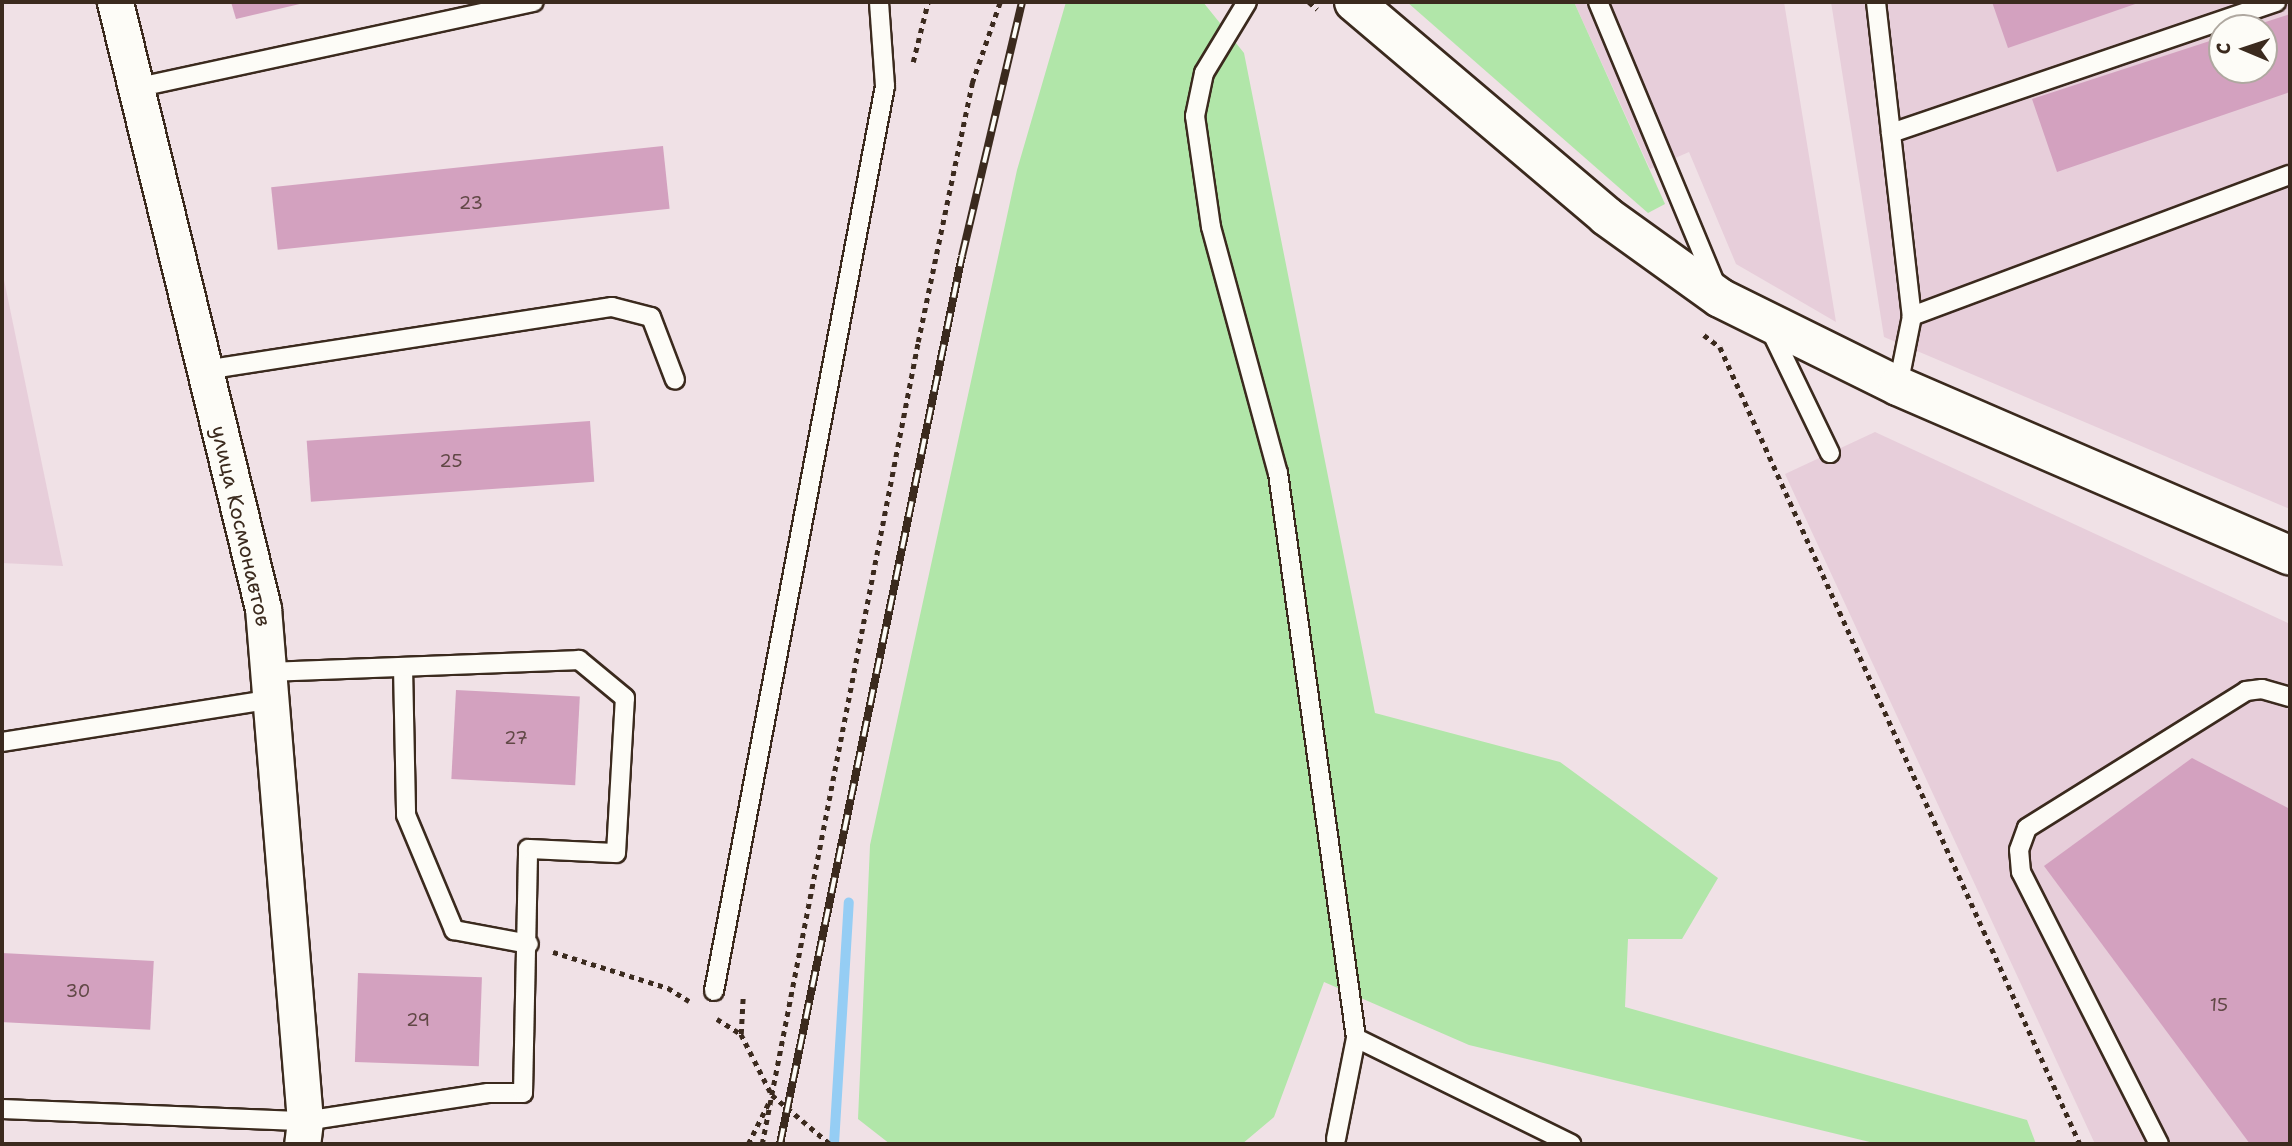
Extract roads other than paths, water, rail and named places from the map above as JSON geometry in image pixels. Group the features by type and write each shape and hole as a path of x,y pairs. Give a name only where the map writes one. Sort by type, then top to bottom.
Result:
{"street":[{"name":"улица Космонавтов","path":"115,2 263,608 303,1133"},
{"path":"1354,2 1606,216 1720,298 1898,386 2290,556"}],"lane":[{"path":"135,88 534,2"},
{"path":"714,991 885,86 879,2"},
{"path":"1247,2 1204,73 1195,116 1211,227 1278,473 1356,1038 1336,1139"},
{"path":"1598,2 1720,298"},
{"path":"1876,2 1912,316 1898,386"},
{"path":"1891,134 2276,2"},
{"path":"1912,316 2290,175"},
{"path":"205,370 612,307 651,317 675,380"},
{"path":"1766,322 1830,453"},
{"path":"2,742 271,686 403,667 579,660 625,698 616,853 528,849 529,944 523,1093 488,1093 303,1133 2,1109"},
{"path":"403,667 406,815 454,930 529,944"},
{"path":"2159,1144 2021,872 2019,850 2027,828 2246,691 2262,689 2290,697"},
{"path":"1356,1038 1571,1144"}],"waterway":[{"path":"834,1144 849,902"}],"railway":[{"path":"780,1144 962,256 1022,2"}]}
